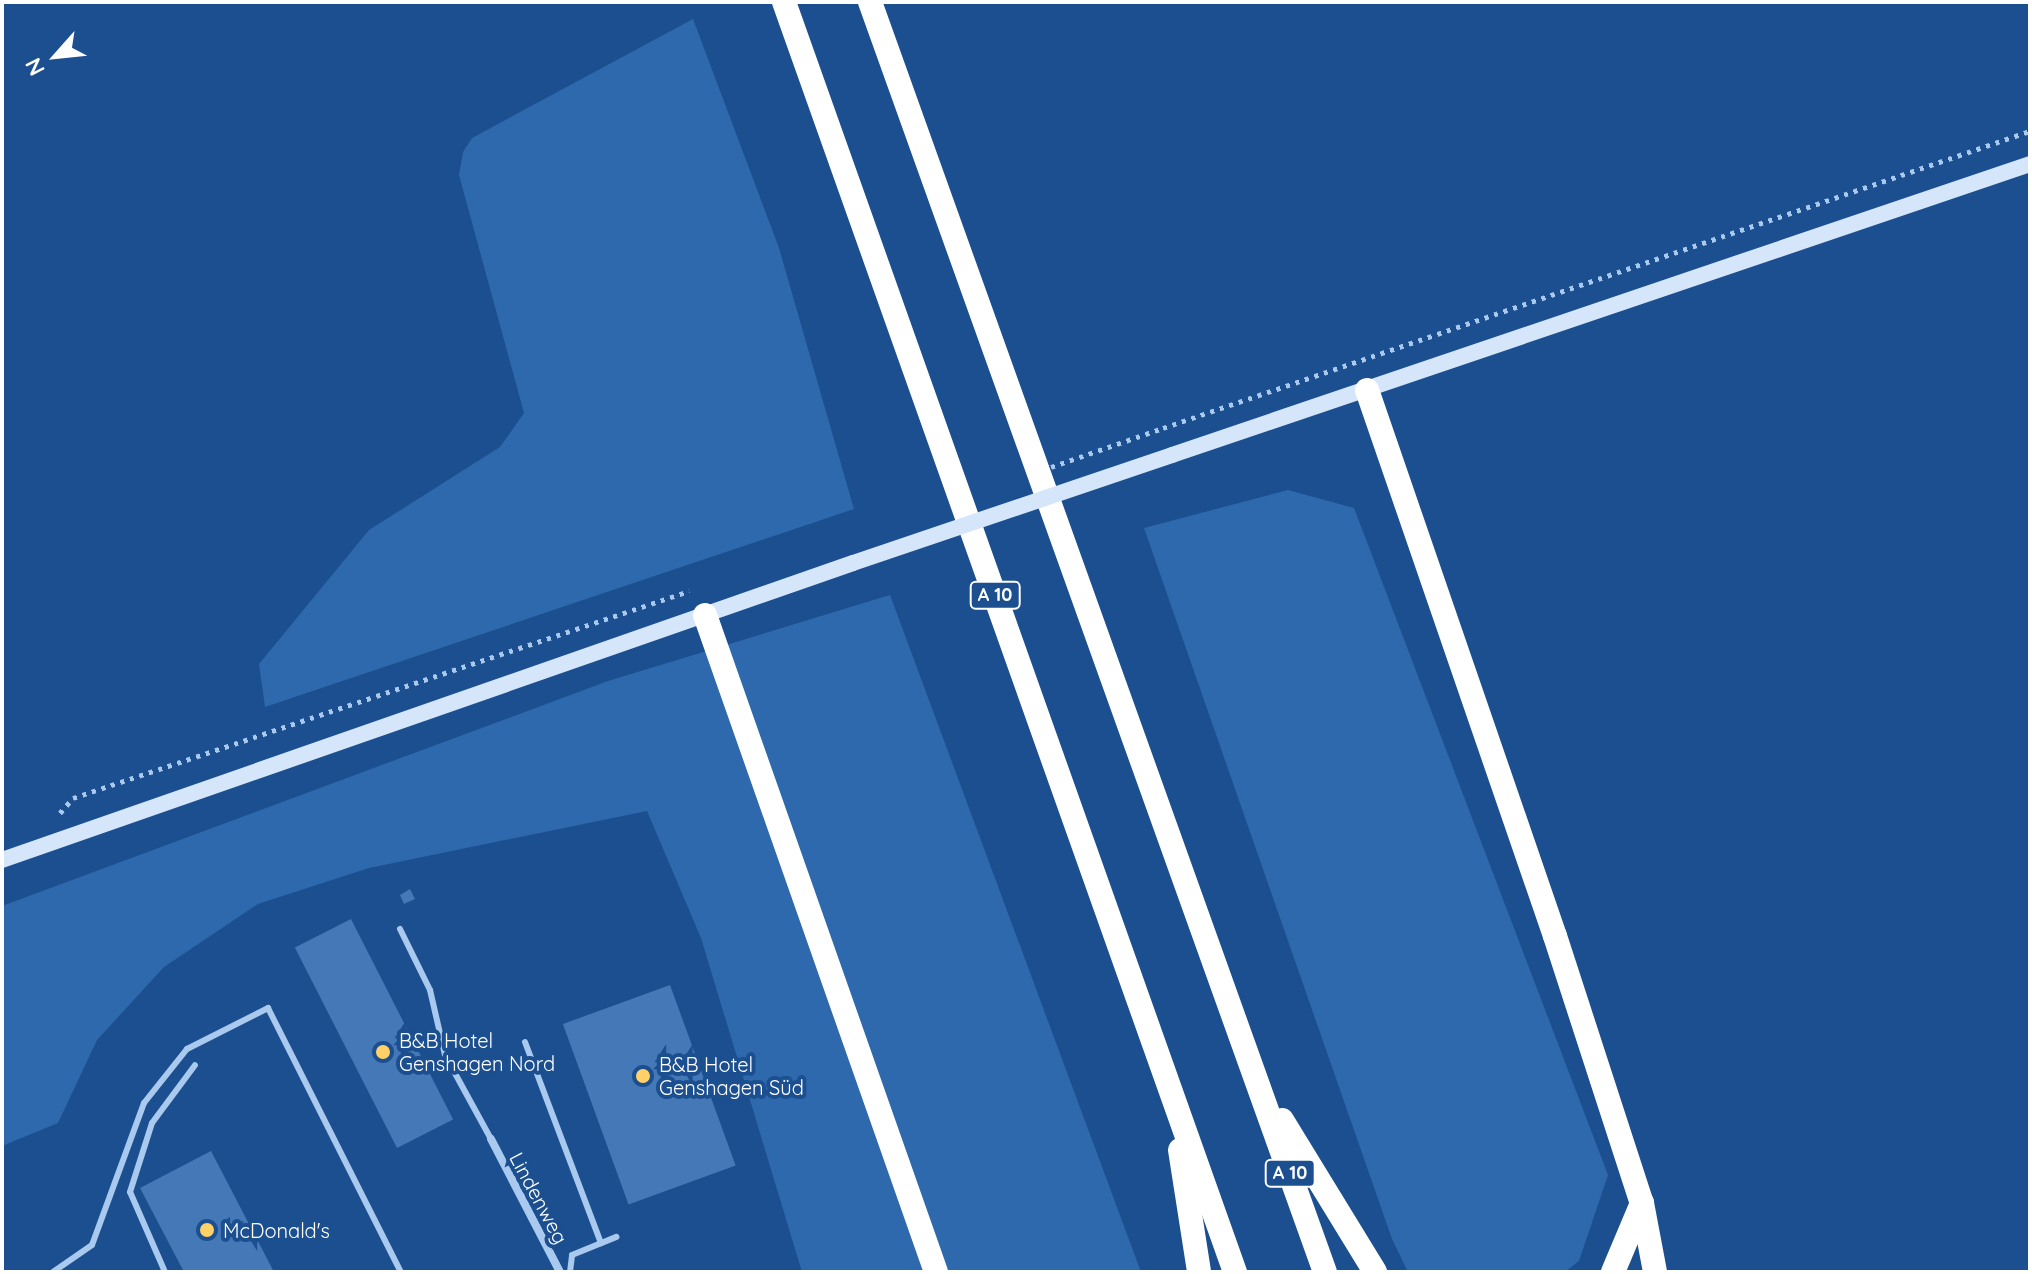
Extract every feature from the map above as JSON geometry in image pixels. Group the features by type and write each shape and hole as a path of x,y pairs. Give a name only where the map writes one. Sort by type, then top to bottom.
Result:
{"highway":[{"name":"A 10","path":"784,2 1235,1272"},
{"name":"A 10","path":"870,2 1325,1272"},
{"path":"1367,390 1642,1203 1655,1272"},
{"path":"705,615 936,1272"},
{"path":"1255,1074 1375,1272"},
{"path":"1171,1092 1199,1272"},
{"path":"1613,1272 1642,1203"}],"street":[{"path":"2,860 853,563 2030,164"},
{"name":"Lindenweg","path":"491,1139 560,1272"}],"lane":[{"path":"400,929 430,990 445,1055 491,1139"},
{"path":"53,1272 92,1245 144,1103 187,1049 268,1008 401,1272"},
{"path":"525,1042 601,1243"},
{"path":"165,1272 130,1192 152,1123 195,1065"},
{"path":"570,1272 572,1255 616,1237"}],"path":[{"path":"1163,428 2030,131"},
{"path":"63,839 57,816 73,798 694,589"}],"shaded area":[{"path":"693,19 779,248 854,509 265,707 259,664 369,530 500,447 524,413 459,175 463,152 472,138"},
{"path":"1288,490 1354,508 1608,1175 1579,1261 1565,1272 1408,1272 1392,1239 1144,528"},
{"path":"890,595 1141,1272 802,1272 701,938 647,811 369,868 258,904 164,967 97,1040 58,1123 2,1146 2,906 608,681"}],"building":[{"path":"410,889 415,899 404,904 400,895"},
{"name":"B&B Hotel Genshagen Nord","path":"351,919 453,1119 397,1148 295,948"},
{"name":"B&B Hotel Genshagen Süd","path":"670,985 736,1165 629,1204 563,1024"},
{"name":"McDonald's","path":"211,1151 274,1272 184,1272 140,1188"}],"place":[{"name":"B&B Hotel Genshagen Nord","path":"383,1052"},
{"name":"B&B Hotel Genshagen Süd","path":"643,1076"},
{"name":"McDonald's","path":"207,1230"}]}
